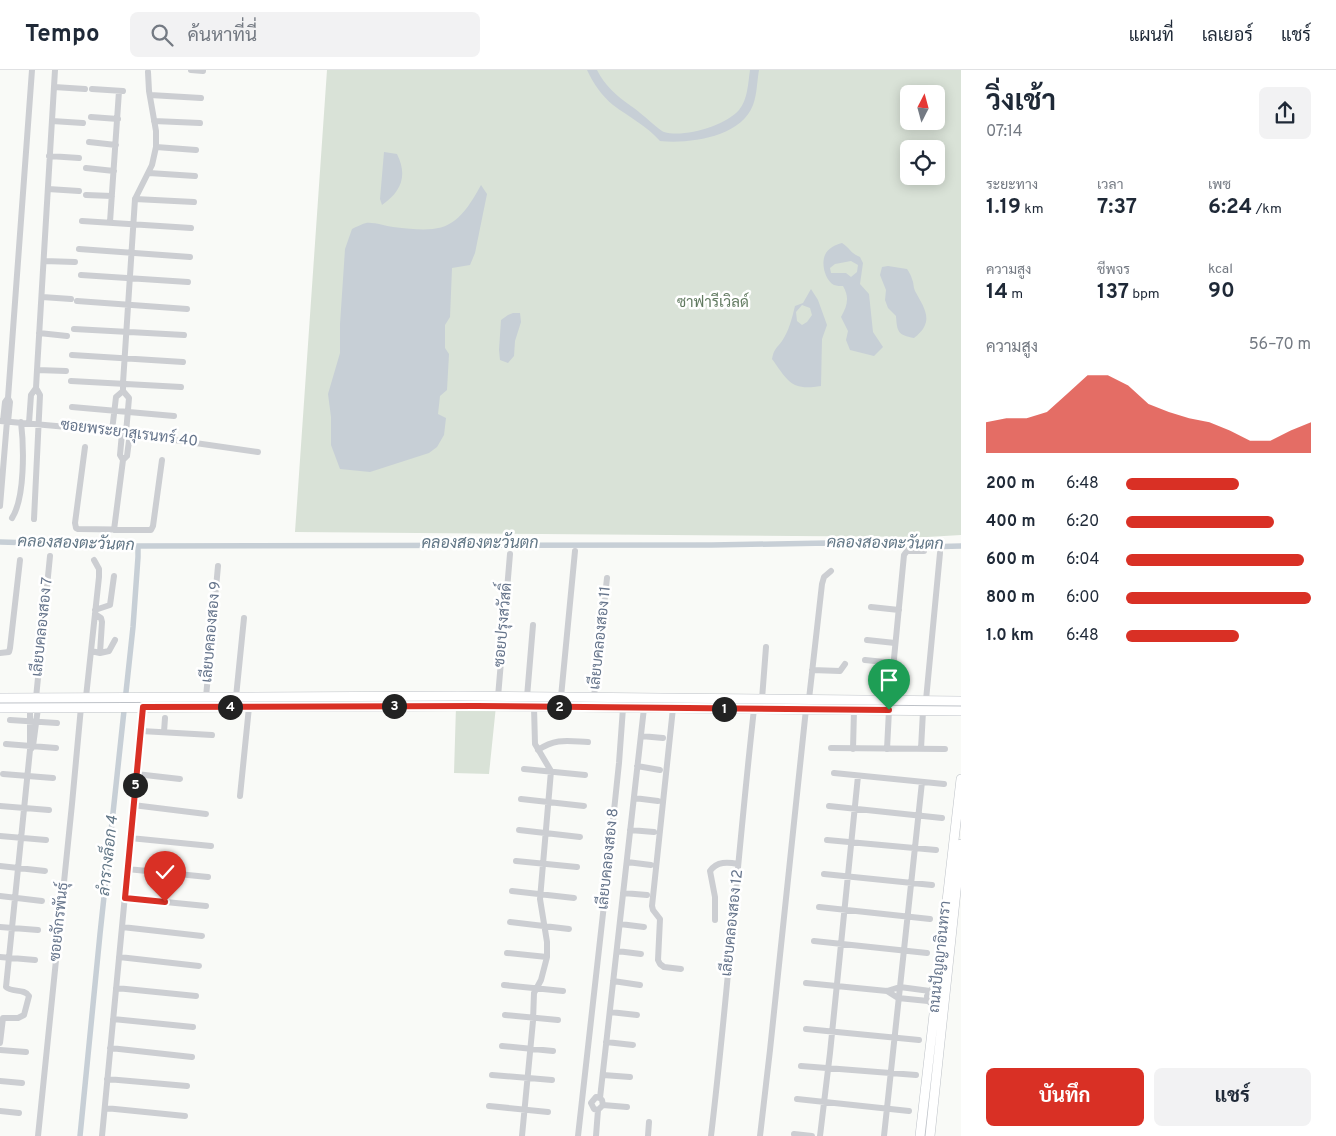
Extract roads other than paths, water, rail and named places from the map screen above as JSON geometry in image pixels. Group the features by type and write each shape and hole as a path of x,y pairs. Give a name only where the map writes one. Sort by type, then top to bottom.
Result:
{"main road":[{"path":"0,698 594,697 961,700"},
{"path":"791,699 791,709"},
{"path":"0,708 534,707 961,710"},
{"name":"ถนนปัญญาอินทรา","path":"938,988 961,779"},
{"name":"ถนนปัญญาอินทรา","path":"920,1136 935,1006 961,844"},
{"name":"ถนนปัญญาอินทรา","path":"930,1136 935,1006"}],"street":[{"path":"0,506 4,423 10,402 8,398 32,70"},
{"path":"29,423 31,395 36,388 55,70"},
{"path":"191,70 203,71"},
{"path":"114,530 123,460 127,456 126,433 129,398 123,391 123,383 135,199 149,172 156,147 156,131 148,71"},
{"path":"54,87 85,89"},
{"path":"92,89 121,91 110,222"},
{"path":"150,95 200,98"},
{"path":"91,117 118,119"},
{"path":"52,121 83,123"},
{"path":"154,121 200,123"},
{"path":"88,142 116,145"},
{"path":"156,147 196,150"},
{"path":"49,156 79,158"},
{"path":"86,168 114,171"},
{"path":"149,172 195,176"},
{"path":"48,189 79,190"},
{"path":"86,195 112,196"},
{"path":"135,199 194,202"},
{"path":"82,221 191,228"},
{"path":"79,249 190,257"},
{"path":"44,260 75,262"},
{"path":"81,275 188,282"},
{"path":"42,297 188,309"},
{"path":"74,329 184,336"},
{"path":"39,333 67,336"},
{"path":"72,355 183,362"},
{"path":"37,370 66,371"},
{"path":"71,381 181,387"},
{"path":"34,520 40,424 40,395 36,388"},
{"path":"112,431 116,397 123,391"},
{"path":"72,407 174,416"},
{"path":"12,518 17,510 20,496 23,445 20,422"},
{"name":"ซอยพระยาสุเรนทร์ 40","path":"4,423 20,422 112,431 258,452"},
{"path":"85,447 76,528 114,530 148,530 152,528 162,460"},
{"path":"561,697 575,551"},
{"path":"890,700 905,552 924,551"},
{"path":"926,700 940,553"},
{"name":"ซอยปรุงสวัสดิ์","path":"498,697 510,554"},
{"name":"เลียบคลองสอง 7","path":"36,698 50,556"},
{"path":"0,653 9,652 10,648 20,560"},
{"path":"86,698 99,569 94,560"},
{"name":"เลียบคลองสอง 9","path":"206,697 218,566"},
{"path":"809,699 822,584 824,577 831,571"},
{"path":"95,612 110,605 114,576"},
{"name":"เลียบคลองสอง 11","path":"594,697 607,578"},
{"path":"871,607 899,610"},
{"path":"95,612 102,622 100,653"},
{"path":"236,697 244,618"},
{"path":"528,697 533,625"},
{"path":"91,651 100,653 110,651 115,640"},
{"path":"867,640 895,643"},
{"path":"762,699 766,647"},
{"path":"865,660 894,663"},
{"path":"812,670 840,671 845,664"},
{"name":"ซอยจักรพันธุ์","path":"38,1136 80,707"},
{"path":"102,1136 143,707"},
{"path":"240,796 249,707"},
{"path":"522,1136 533,1002 547,957 547,942 540,894 551,771 535,744 534,707"},
{"path":"31,747 29,721 34,708"},
{"path":"0,1043 1,1019 18,1018 24,1015 28,996 24,992 8,990 3,987 12,928 31,747 37,722 34,708"},
{"name":"เลียบคลองสอง 8","path":"578,1136 619,762 623,708"},
{"path":"602,1136 596,1136 602,1100 600,1098 606,1042 644,708"},
{"path":"673,708 652,910 660,919 658,960 664,967 681,969"},
{"name":"เลียบคลองสอง 12","path":"711,1136 721,1053 754,709"},
{"path":"760,1136 806,710"},
{"path":"853,749 854,710"},
{"path":"887,749 889,710"},
{"path":"921,749 922,711"},
{"path":"164,732 165,718"},
{"path":"10,720 57,723"},
{"path":"140,731 212,734"},
{"path":"641,736 663,738"},
{"path":"538,750 561,740 588,742"},
{"path":"6,744 56,748"},
{"path":"831,748 945,749"},
{"path":"638,766 660,770"},
{"path":"524,769 585,775"},
{"path":"834,773 944,784"},
{"path":"3,774 53,778"},
{"path":"136,774 180,779"},
{"path":"820,1136 858,776"},
{"path":"884,1136 922,782"},
{"path":"634,798 658,801"},
{"path":"521,799 584,806"},
{"path":"134,805 206,814"},
{"path":"0,806 49,810"},
{"path":"830,806 919,814 942,818"},
{"path":"519,830 580,837"},
{"path":"630,830 654,832"},
{"path":"0,836 46,840"},
{"path":"130,838 211,846"},
{"path":"827,840 936,850"},
{"path":"516,861 578,867"},
{"path":"627,862 651,864"},
{"path":"715,920 715,897 710,872 712,868 720,863 738,864"},
{"path":"0,866 45,871"},
{"path":"127,869 208,877"},
{"path":"824,874 932,885"},
{"path":"512,891 574,898"},
{"path":"623,893 647,895"},
{"path":"0,896 42,901"},
{"path":"125,898 206,906"},
{"path":"819,907 930,919"},
{"path":"510,922 570,928"},
{"path":"620,924 644,927"},
{"path":"0,927 38,930"},
{"path":"122,928 202,936"},
{"path":"814,941 927,953"},
{"path":"617,951 641,954"},
{"path":"507,953 547,957"},
{"path":"0,957 34,960"},
{"path":"119,957 199,966"},
{"path":"613,981 640,985"},
{"path":"806,983 887,991 900,987 938,988"},
{"path":"504,985 563,991"},
{"path":"116,988 196,996"},
{"path":"935,1006 927,996 938,988"},
{"path":"887,991 898,998 935,1006"},
{"path":"610,1012 636,1015"},
{"path":"505,1015 558,1020"},
{"path":"113,1019 193,1027"},
{"path":"806,1029 919,1040"},
{"path":"606,1042 633,1045"},
{"path":"502,1046 553,1051"},
{"path":"110,1048 192,1057"},
{"path":"0,1050 26,1052"},
{"path":"801,1066 916,1075"},
{"path":"603,1074 630,1077"},
{"path":"492,1075 552,1080"},
{"path":"107,1079 187,1086"},
{"path":"0,1081 22,1083"},
{"path":"600,1098 596,1097 591,1103 594,1109 601,1107 627,1107"},
{"path":"797,1099 909,1111"},
{"path":"489,1106 548,1112"},
{"path":"105,1108 185,1116"},
{"path":"0,1111 19,1113"},
{"path":"648,1136 649,1122"},
{"path":"794,1134 812,1136"}],"waterway":[{"name":"คลองสองตะวันตก","path":"0,542 138,546 829,543 923,547 961,546"},
{"name":"ลำรางล็อก 4","path":"80,1136 133,627 138,546"}],"park label":[{"name":"ซาฟารีเวิลด์","path":"713,303"}]}
